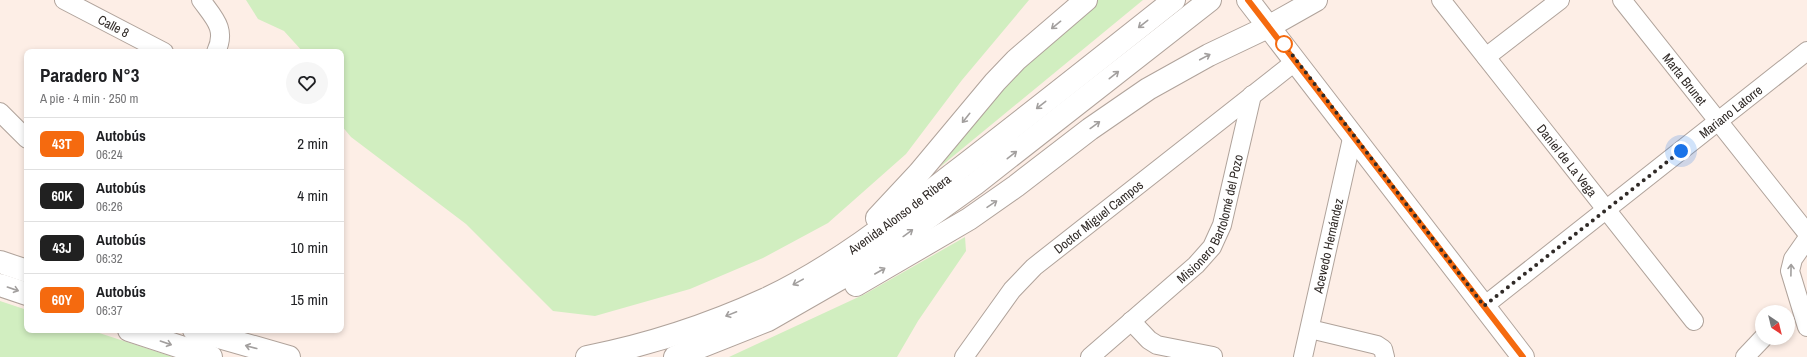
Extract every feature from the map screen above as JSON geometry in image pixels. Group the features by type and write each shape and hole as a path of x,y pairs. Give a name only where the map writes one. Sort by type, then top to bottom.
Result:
{"main road":[{"path":"829,264 919,173 995,82 1016,60 1086,0"},
{"name":"Avenida Alonso de Ribera","path":"587,357 659,339 731,314 766,298 829,264 943,182 1174,0"},
{"name":"Avenida Alonso de Ribera","path":"675,357 728,338 768,320 857,269 929,218 1210,0"},
{"path":"1248,0 1270,26 1523,357"},
{"path":"768,320 800,310 852,287 944,234 1000,198 1090,129 1148,89 1209,55 1270,26 1316,0"},
{"path":"0,262 24,270"},
{"path":"0,285 24,293"},
{"path":"138,333 211,357"},
{"path":"205,333 289,357"}],"street":[{"name":"Calle 8","path":"64,0 158,49"},
{"path":"201,0 216,21 221,32 221,39 217,49"},
{"name":"Daniel de La Vega","path":"1441,0 1694,321"},
{"path":"1486,57 1560,0"},
{"name":"Marta Brunet","path":"1622,0 1807,233"},
{"name":"Mariano Latorre","path":"1484,306 1807,52"},
{"path":"1252,95 1296,60"},
{"name":"Misionero Bartolomé del Pozo","path":"1090,357 1205,256 1218,237 1252,95"},
{"name":"Doctor Miguel Campos","path":"964,357 1012,290 1034,267 1252,95"},
{"path":"0,112 24,135"},
{"name":"Acevedo Hernández","path":"1303,357 1353,134"},
{"path":"1794,305 1790,265 1798,250 1807,240"},
{"path":"1795,310 1807,327"},
{"path":"1131,321 1149,340 1157,345 1212,356"},
{"path":"1310,329 1377,345 1383,349 1385,357"},
{"path":"1745,357 1756,345"}],"green space":[{"path":"246,0 1029,0 962,80 906,154 828,223 763,258 690,289 595,316 553,311 466,224 351,137 344,129 344,49 300,49 284,31 258,19"},
{"path":"1098,0 1143,0 940,167 1003,82 1047,40"},
{"path":"965,237 966,251 918,321 897,357 729,357 865,294"},
{"path":"0,301 24,309 24,333 99,333 173,357 0,357"}],"bus line":[{"name":"43T","path":"1248,0 1270,26 1523,357"}],"route":[{"path":"1284,44 1484,306 1681,151"}]}
